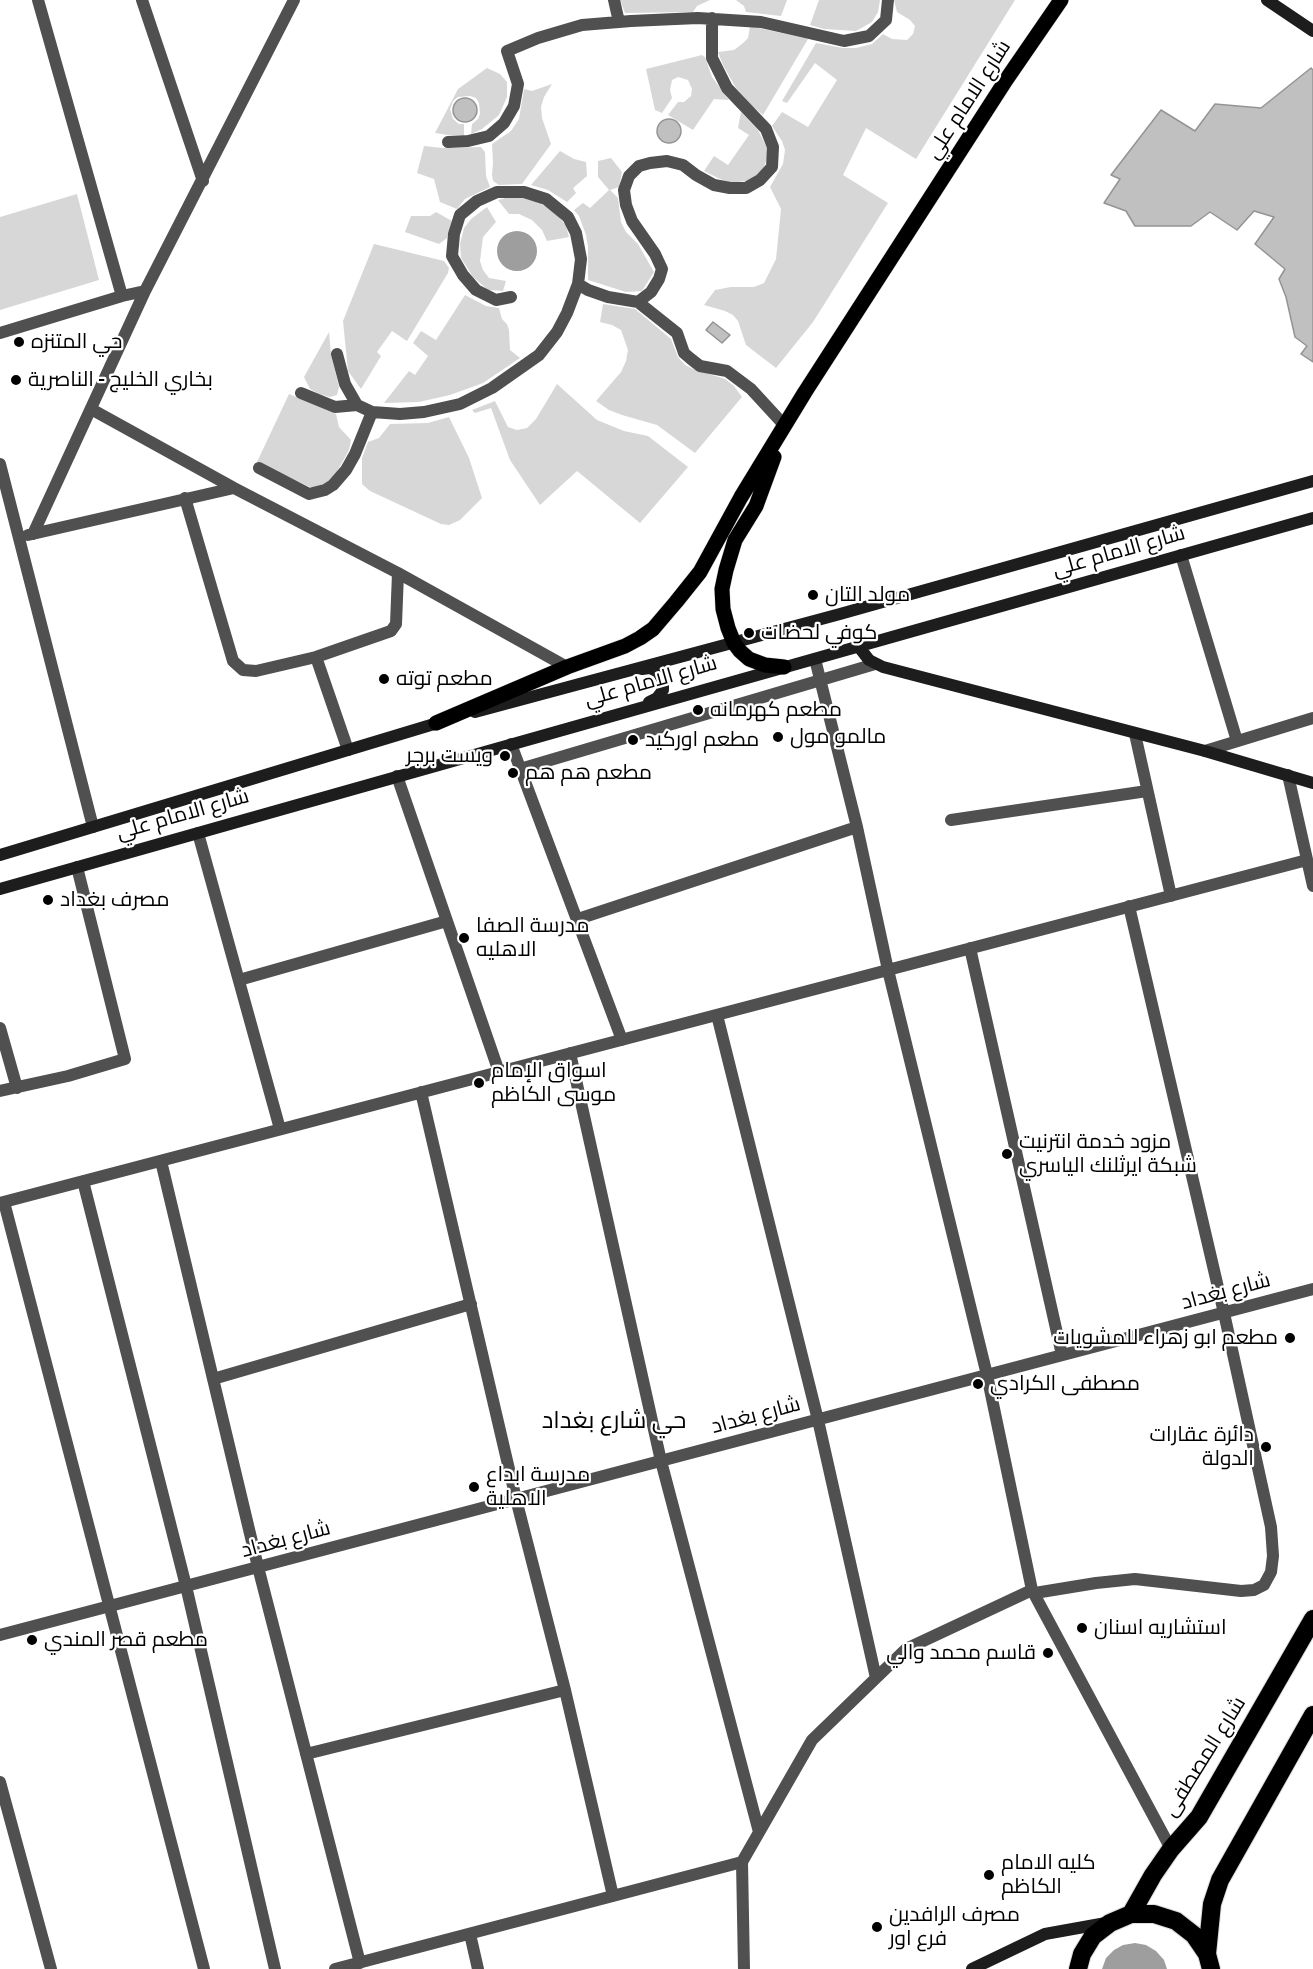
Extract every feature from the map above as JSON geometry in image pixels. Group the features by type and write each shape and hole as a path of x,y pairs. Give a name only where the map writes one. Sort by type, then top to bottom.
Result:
{"highway":[{"name":"شارع المصطفى","path":"1131,1914 1171,1849 1199,1817 1313,1619"},
{"path":"1209,1961 1212,1904 1220,1880 1313,1715"},
{"path":"1078,1969 1082,1954 1094,1936 1110,1923 1131,1914 1154,1914 1176,1921 1194,1935 1209,1961"}],"main road":[{"name":"شارع الامام علي","path":"436,723 567,667 625,646 653,629 700,572 741,497 805,392 993,100 1061,0"},
{"path":"1267,0 1313,31"},
{"path":"784,667 765,666 749,659 734,643 723,609 722,589 735,540 756,506 785,426"},
{"name":"شارع الامام علي","path":"0,855 436,723 734,643 1313,481"},
{"name":"شارع الامام علي","path":"0,889 1313,518"},
{"path":"859,647 863,654 875,664 1313,783"},
{"path":"635,669 650,668 658,672 663,680 663,690 657,698 643,706"},
{"path":"972,1969 1045,1934 1110,1923"}],"street":[{"path":"38,0 122,296"},
{"path":"142,0 203,181"},
{"path":"33,534 145,291 294,0"},
{"path":"614,0 619,22"},
{"path":"448,142 468,141 489,136 504,123 514,106 518,84 507,51 538,38 582,26 712,18 761,22 844,41 869,36 886,20 888,0"},
{"path":"638,302 651,292 662,269 656,254 632,221 626,205 624,190 629,176 639,166 650,162 667,161 683,165 696,176 714,185 746,188 760,180 772,167 773,147 766,129 727,88 712,58 712,18"},
{"path":"301,393 335,406 357,405 372,412 400,414 424,412 460,404 492,388 539,355 557,332 578,284 581,259 576,232 568,217 546,199 524,192 497,192 477,201 460,216 454,234 452,256 463,275 477,290 496,300 511,297"},
{"path":"578,284 608,297 638,302 677,333 684,352 691,359 700,366 727,371 751,389 785,426"},
{"path":"0,333 145,291"},
{"path":"337,354 345,384 357,405"},
{"path":"91,409 234,488 398,573 567,667"},
{"path":"259,468 309,494 325,490 333,486 346,470 372,412"},
{"path":"0,464 93,827"},
{"path":"18,538 234,488"},
{"path":"185,498 233,662 243,670 256,671 316,657 391,631 396,624 398,573"},
{"path":"1181,555 1237,741"},
{"path":"316,657 348,750"},
{"path":"815,659 987,1375 1034,1592 1171,1849"},
{"path":"520,769 875,664"},
{"path":"1205,752 1313,718"},
{"path":"1135,734 1171,896"},
{"path":"511,744 622,1040"},
{"path":"397,776 499,1072"},
{"path":"1288,776 1313,886"},
{"path":"951,820 1147,791"},
{"path":"578,919 857,827"},
{"path":"198,833 280,1129"},
{"path":"204,1969 2,1202 1307,860"},
{"path":"0,1091 125,1059 77,867"},
{"path":"744,1969 742,1862 812,1740 906,1649 1034,1592 1096,1582 1135,1579 1241,1591 1254,1590 1264,1585 1270,1572 1273,1556 1270,1527 1224,1312 1130,906"},
{"path":"239,980 447,921"},
{"path":"970,948 1062,1355"},
{"path":"717,1015 818,1420 876,1678"},
{"path":"0,1028 17,1088"},
{"path":"570,1053 661,1461 759,1832"},
{"path":"421,1092 516,1499 565,1690 613,1896"},
{"path":"161,1161 258,1567 360,1963"},
{"path":"83,1181 186,1586 275,1969"},
{"name":"شارع بغداد","path":"0,1635 1313,1289"},
{"path":"213,1379 471,1304"},
{"path":"306,1754 565,1690"},
{"path":"0,1782 51,1969"},
{"path":"335,1969 742,1862"},
{"path":"470,1934 478,1969"}],"shaded area":[{"path":"620,0 710,0 697,6 693,12 625,13"},
{"path":"736,0 787,0 781,16 746,12 744,6"},
{"path":"819,0 880,0 878,12 872,22 856,31 824,29 810,25"},
{"path":"894,0 1015,0 916,159 866,128 843,175 888,203 813,322 776,368 746,345 738,321 733,315 704,305 715,290 754,287 764,283 776,259 781,209 770,187 783,164 785,150 772,126 782,112 808,127 837,80 815,63 787,103 782,101 816,43 856,48 872,44 883,34 892,39 907,40 913,34 915,26 897,12"},
{"path":"750,26 808,39 763,115 736,88 718,52 734,50 742,44 748,38"},
{"path":"702,55 705,57 712,77 729,100 714,99 693,130 668,115 678,102 684,102 691,96 692,89 688,80 678,77 672,80 670,90 672,98 662,113 655,110 646,69"},
{"path":"487,68 500,74 507,82 507,97 499,115 482,129 471,134 472,124 480,114 479,103 476,98 470,96 458,97 453,101 450,109 453,119 459,124 464,124 464,135 435,133 458,89"},
{"path":"552,84 541,107 542,118 551,144 522,184 499,185 493,181 492,144 511,131 519,119 524,89 532,91"},
{"path":"741,112 758,130 767,148 767,158 764,167 752,180 732,183 704,171 714,156 728,165 749,135 738,128"},
{"path":"424,146 481,147 485,152 486,176 490,187 465,199 457,209 440,202 434,179 417,173"},
{"path":"560,151 574,159 586,162 587,176 573,188 576,193 567,202 548,190 531,185"},
{"path":"611,158 622,172 619,187 610,190 618,198 621,222 626,232 638,244 654,272 642,291 626,292 588,280 586,235 579,216 574,210 583,203 590,208 609,190 598,177 598,161"},
{"path":"77,194 99,280 0,310 0,217"},
{"path":"520,197 540,203 557,214 566,226 569,237 547,241 542,230 532,220 519,214 509,214 498,200"},
{"path":"487,207 496,222 483,237 480,261 489,278 506,281 503,291 488,290 473,277 461,258 460,244 464,228 471,219"},
{"path":"436,212 452,221 447,238 439,244 405,232 411,216 430,216"},
{"path":"517,231 525,232 531,237 536,243 536,259 531,265 525,270 517,271 509,270 503,265 498,259 497,251 498,243 503,237 509,232"},
{"path":"374,244 444,261 449,268 407,341 392,331 377,352 381,356 361,389 348,371 343,321"},
{"path":"465,295 486,306 499,308 502,319 509,330 510,350 520,358 483,383 450,395 419,402 384,403 409,371 415,375 428,356 413,343 421,331 436,340"},
{"path":"603,304 635,309 671,339 678,357 685,365 725,379 742,397 695,453 657,425 609,410 596,401 621,372 628,350 621,330 600,322"},
{"path":"329,332 331,354 339,387 337,395 330,397 310,389 304,377"},
{"path":"557,384 597,420 624,431 648,436 688,467 640,523 577,471 540,505 510,460 491,408 475,413 472,410 495,401 508,427 517,430 527,428 536,419"},
{"path":"289,394 336,414 339,427 351,440 349,450 333,479 317,487 310,487 257,462"},
{"path":"449,417 469,458 482,498 460,520 449,525 441,524 370,491 362,484 362,458 368,442 379,438 390,424 428,423"},
{"path":"1135,1943 1146,1945 1156,1951 1164,1960 1167,1969 1102,1969 1106,1958 1114,1950 1123,1945"}],"building":[{"path":"1311,68 1313,70 1313,362 1301,354 1307,346 1295,337 1286,297 1279,279 1285,269 1255,244 1274,217 1254,211 1237,230 1210,212 1191,226 1135,226 1126,211 1104,203 1120,179 1111,175 1161,110 1195,131 1215,104 1261,108"},
{"path":"465,98 474,101 477,110 474,119 465,122 456,119 453,110 456,101"},
{"path":"669,119 678,122 681,131 678,140 669,143 660,140 657,131 660,122"},
{"path":"713,322 730,335 722,343 706,330"}],"place":[{"name":"حي المتنزه","path":"19,342"},
{"name":"بخاري الخليج - الناصرية","path":"16,380"},
{"name":"مولد التان","path":"813,595"},
{"name":"كوفي لحضات","path":"749,633"},
{"name":"مطعم توته","path":"384,679"},
{"name":"مطعم كهرمانه","path":"698,710"},
{"name":"مالمو مول","path":"778,737"},
{"name":"مطعم اوركيد","path":"633,740"},
{"name":"ويست برجر","path":"505,756"},
{"name":"مطعم هم هم","path":"513,773"},
{"name":"مصرف بغداد","path":"48,900"},
{"name":"مدرسة الصفا الاهليه","path":"464,938"},
{"name":"اسواق الإمام موسى الكاظم","path":"479,1083"},
{"name":"مزود خدمة انترنيت شبكة ايرثلنك الياسري","path":"1007,1154"},
{"name":"مطعم ابو زهراء للمشويات","path":"1290,1338"},
{"name":"مصطفى الكرادي","path":"978,1384"},
{"name":"دائرة عقارات الدولة","path":"1266,1447"},
{"name":"مدرسة ابداع الاهلية","path":"474,1487"},
{"name":"استشاريه اسنان","path":"1082,1628"},
{"name":"مطعم قصر المندي","path":"32,1640"},
{"name":"قاسم محمد والي","path":"1048,1653"},
{"name":"كليه الامام الكاظم","path":"989,1875"},
{"name":"مصرف الرافدين فرع اور","path":"877,1927"}],"district":[{"name":"حي شارع بغداد","path":"614,1422"}]}
